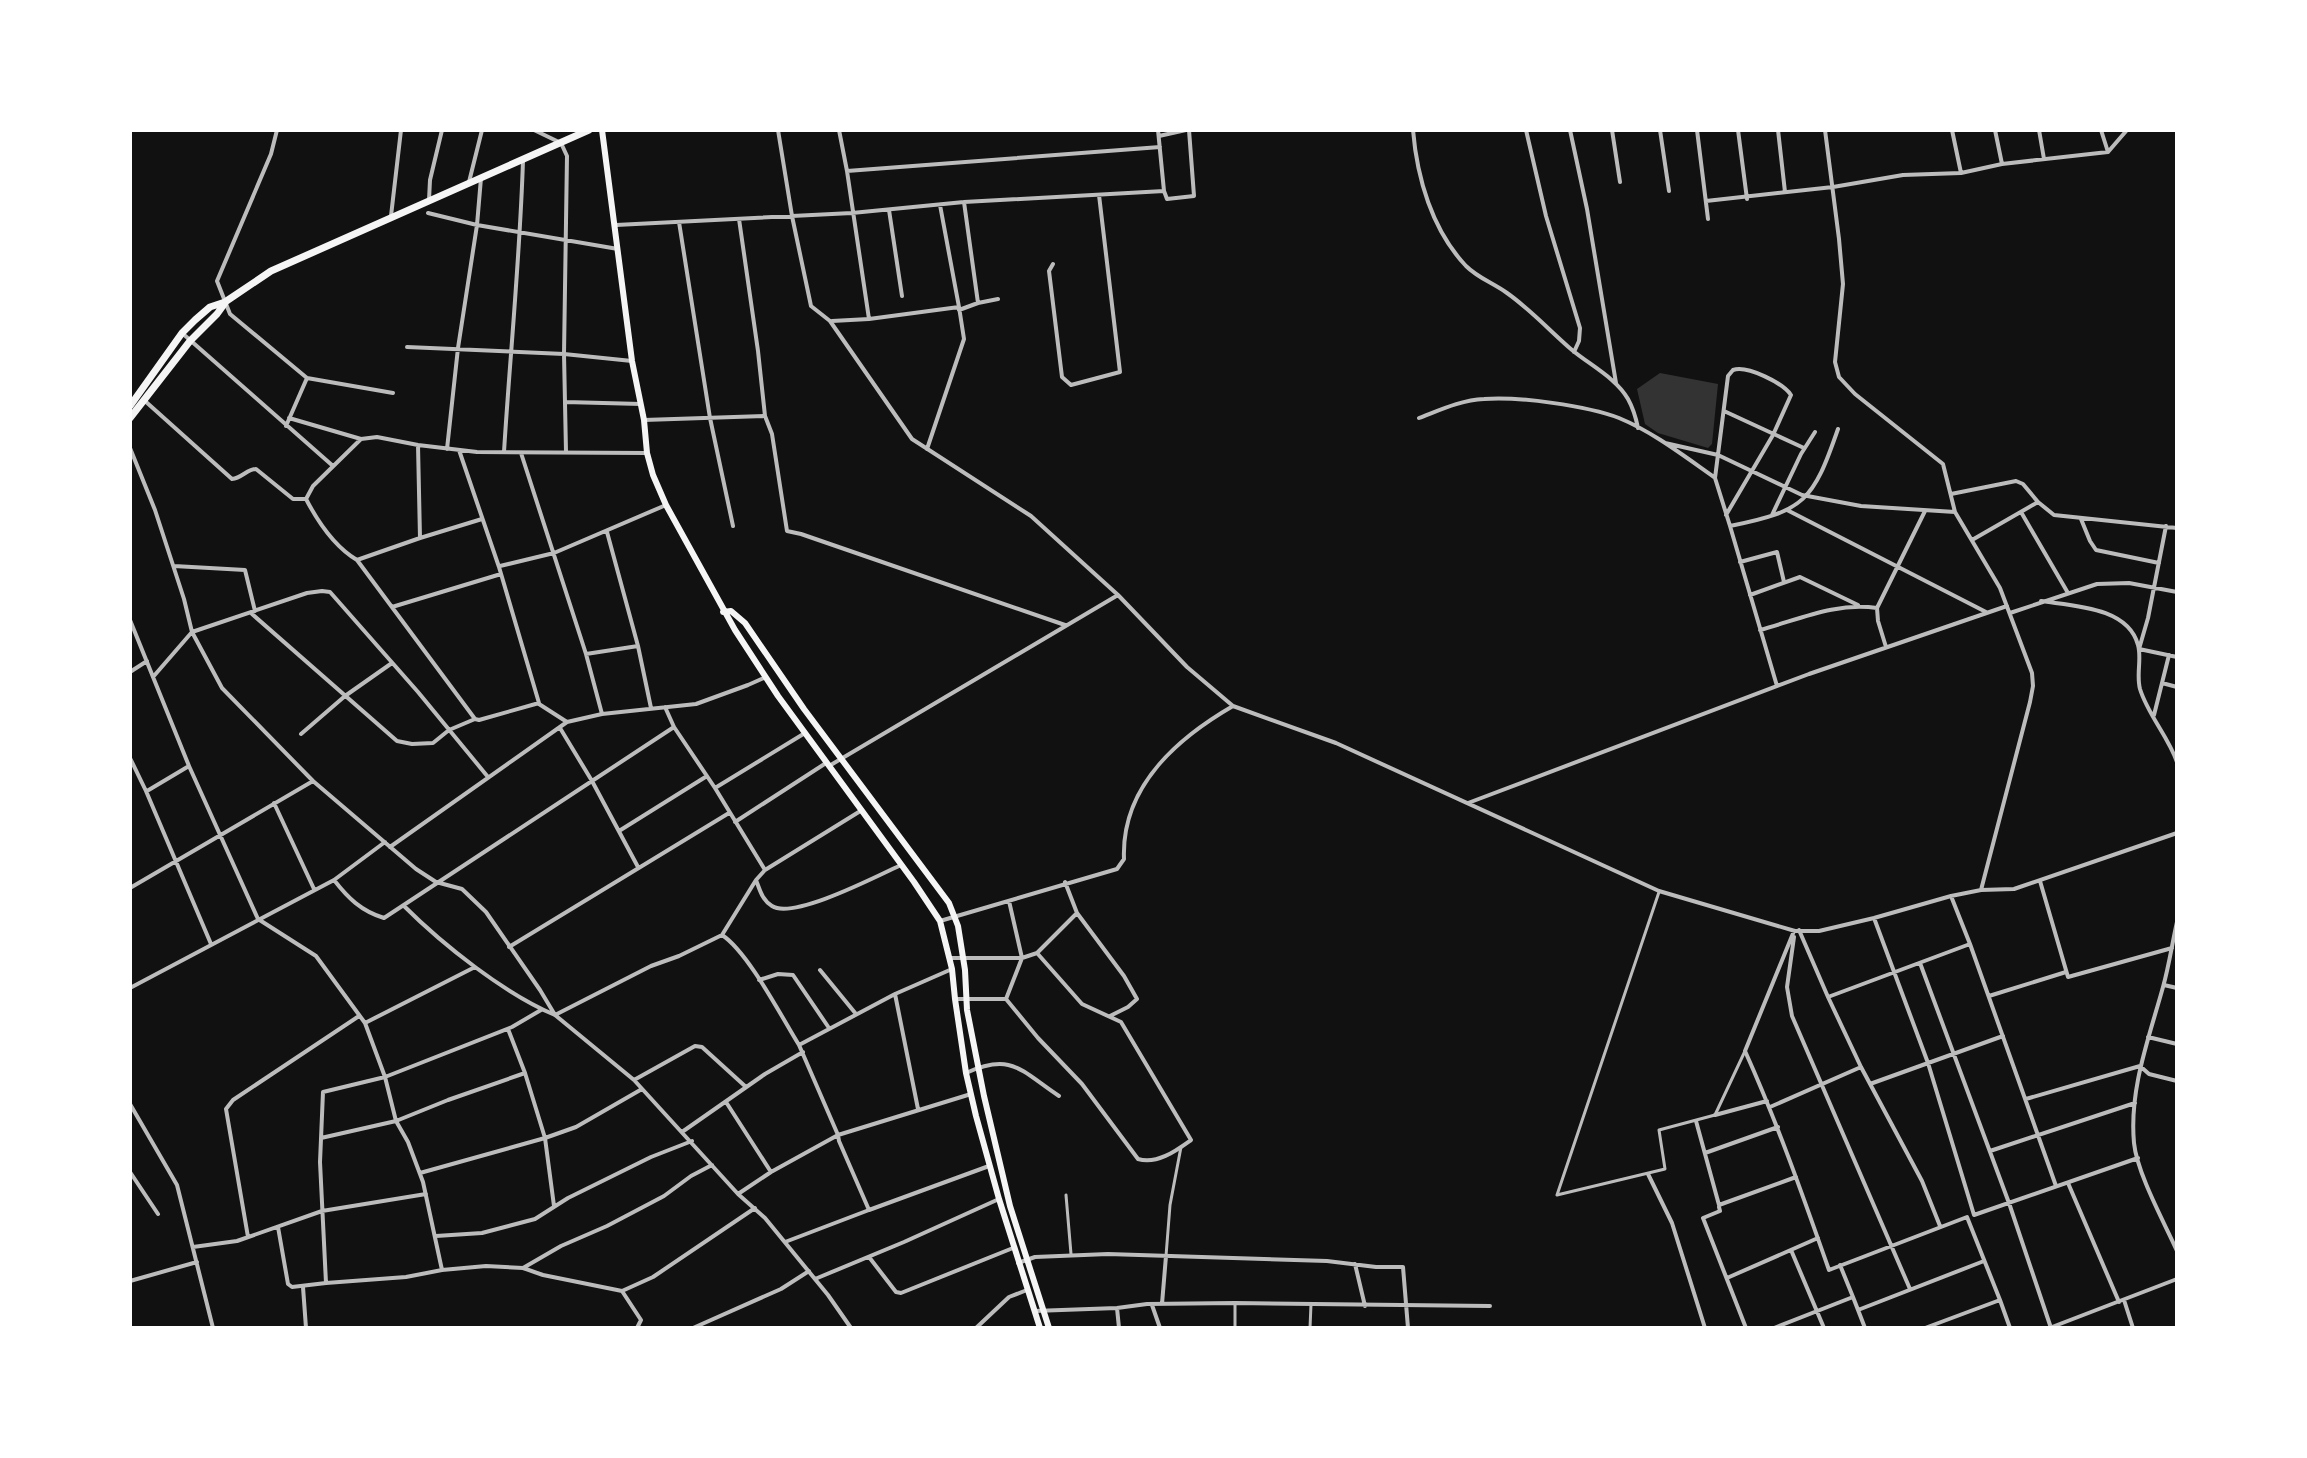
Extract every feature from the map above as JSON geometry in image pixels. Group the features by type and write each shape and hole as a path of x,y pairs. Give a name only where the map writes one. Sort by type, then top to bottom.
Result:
{"main road":[{"path":"130,406 182,333 210,307 225,302 271,271 589,130"},
{"path":"602,130 647,453 666,505 723,612 805,733 940,921 952,969 971,1094 1013,1248 1040,1328"},
{"path":"130,418 225,302"},
{"path":"723,612 731,611 745,623 804,709 949,903 958,926 978,1068 1010,1206 1049,1328"}],"street":[{"path":"277,130 271,154 217,281 230,314 307,378 393,393"},
{"path":"391,216 401,130"},
{"path":"429,200 441,130"},
{"path":"469,183 482,130"},
{"path":"534,130 561,143 567,156 564,238 566,452"},
{"path":"778,130 811,306 830,321 901,426 912,439 1031,516 1118,595 1187,667 1233,706 1336,743 1659,891 1797,931 1825,930 1981,890 2014,889 2177,833"},
{"path":"839,130 869,319"},
{"path":"1188,130 1194,196 1167,199 1158,133 1188,130"},
{"path":"1413,130 1427,201 1445,238 1466,266 1507,293 1616,385 1627,398 1638,428"},
{"path":"1526,130 1546,216 1580,328 1574,352"},
{"path":"1570,130 1587,209 1616,385"},
{"path":"1612,130 1620,182"},
{"path":"1660,130 1669,191"},
{"path":"1697,130 1708,219"},
{"path":"1738,130 1747,198"},
{"path":"1778,130 1785,192"},
{"path":"1825,130 1843,284 1835,362 1839,377 1855,394 1943,464 1955,512 1991,570 2032,673 2033,686 1981,890"},
{"path":"1952,130 1961,173"},
{"path":"1995,130 2002,164"},
{"path":"2039,130 2044,159"},
{"path":"2101,130 2108,152"},
{"path":"1706,201 1833,187 1903,175 1961,173 2002,164 2108,152 2127,130"},
{"path":"847,171 1160,147"},
{"path":"504,452 521,232 523,160"},
{"path":"447,449 481,178"},
{"path":"616,225 852,213 964,202 1164,191"},
{"path":"1053,264 1049,271 1062,377 1071,385 1120,372 1099,195"},
{"path":"964,202 978,303"},
{"path":"927,449 964,339 940,205"},
{"path":"889,210 902,296"},
{"path":"428,213 477,225 619,249"},
{"path":"739,219 765,416 772,434 787,531 1065,625"},
{"path":"679,222 710,418 733,526"},
{"path":"830,321 959,308 998,299"},
{"path":"182,333 334,466"},
{"path":"407,347 564,354 632,361"},
{"path":"1726,515 1790,400 1790,392 1745,368 1733,370 1728,376 1715,478 1726,515 1730,526 1777,686"},
{"path":"286,426 307,378"},
{"path":"1419,418 1450,406 1484,399 1588,409 1638,428 1715,478"},
{"path":"144,400 232,479 256,469 296,501 306,499"},
{"path":"565,402 641,404"},
{"path":"1724,411 1804,448"},
{"path":"644,420 765,416"},
{"path":"289,418 361,439 377,437 447,449 521,453 647,453"},
{"path":"1730,526 1772,516 1799,504 1808,496 1819,479 1838,429"},
{"path":"1772,516 1784,486 1815,432"},
{"path":"306,499 313,486 361,439"},
{"path":"1663,442 1718,455 1808,496 1861,506 1955,512"},
{"path":"418,445 420,538"},
{"path":"130,448 174,566 192,632 222,688 313,781 390,847 436,882 462,889 486,912 555,1015 634,1080 692,1141 785,1242 851,1328"},
{"path":"459,450 499,567 539,703 567,722"},
{"path":"521,453 586,654 602,714"},
{"path":"1951,494 2016,481 2023,484 2054,515 2177,528"},
{"path":"306,499 342,551 357,560 475,719"},
{"path":"1972,540 2038,502"},
{"path":"499,567 554,553 666,505"},
{"path":"1787,510 1986,612"},
{"path":"1886,647 1877,608 1925,511"},
{"path":"2021,512 2068,593"},
{"path":"357,560 482,519"},
{"path":"2081,519 2096,550 2159,563"},
{"path":"2166,526 2139,649 2138,675 2141,691 2177,762"},
{"path":"607,532 638,646 651,708"},
{"path":"1740,562 1777,552 1784,582"},
{"path":"174,566 245,570 253,612 397,741 433,743 449,730 475,719 539,703"},
{"path":"391,607 501,574"},
{"path":"1750,595 1800,577 1859,605"},
{"path":"2010,613 2097,584 2129,583 2177,592"},
{"path":"153,677 192,632 307,593 330,592 488,777"},
{"path":"735,822 828,764 1118,595"},
{"path":"2041,601 2087,608 2121,621 2133,632 2139,649"},
{"path":"1760,630 1841,606 1877,608"},
{"path":"1468,803 1777,686 2007,606"},
{"path":"130,620 189,766 258,919 316,956 365,1023 385,1077 396,1121 420,1173 442,1270"},
{"path":"586,654 638,646"},
{"path":"2139,649 2177,657"},
{"path":"2154,716 2169,655"},
{"path":"130,672 147,661"},
{"path":"301,734 345,696 392,663"},
{"path":"390,847 567,722 602,714 708,701 766,677"},
{"path":"2162,683 2177,687"},
{"path":"940,921 1117,869 1124,859 1124,838 1129,817 1146,782 1164,756 1201,724 1233,706"},
{"path":"665,707 674,727 765,870"},
{"path":"334,880 348,898 367,913 384,918 674,727"},
{"path":"560,728 638,867"},
{"path":"715,788 805,733"},
{"path":"130,758 211,944"},
{"path":"146,791 189,766"},
{"path":"619,831 707,776"},
{"path":"130,888 313,781"},
{"path":"274,803 314,889"},
{"path":"404,906 475,967 541,1010 555,1015 651,966 722,935 765,870 862,810"},
{"path":"509,947 729,813"},
{"path":"130,988 334,880 385,842"},
{"path":"756,880 762,897 772,907 783,910 822,901 901,865"},
{"path":"2040,881 2068,977 2172,948"},
{"path":"1065,882 1077,913 1124,976 1137,999 1109,1016"},
{"path":"1659,891 1557,1195 1665,1169 1659,1130 1767,1101"},
{"path":"1951,896 2056,1186"},
{"path":"1006,999 1022,958 1009,901"},
{"path":"950,958 1022,958 1037,953 1077,913"},
{"path":"1874,918 1928,1063 1974,1215"},
{"path":"2177,922 2164,985 2140,1066 2134,1143 2177,1251"},
{"path":"1797,931 1861,1067 1922,1181 1940,1226"},
{"path":"1715,1115 1797,931"},
{"path":"1797,931 1787,987 1792,1016 1910,1289"},
{"path":"722,935 732,941 803,1052 869,1210"},
{"path":"1828,997 1970,944"},
{"path":"1006,999 1082,1084 1138,1159 1145,1162 1172,1154 1191,1140 1121,1022 1082,1004 1037,953"},
{"path":"1920,963 2009,1203 2051,1328 2177,1279"},
{"path":"365,1023 475,967"},
{"path":"799,1045 895,994 952,969"},
{"path":"820,970 856,1014"},
{"path":"1989,996 2066,972"},
{"path":"759,980 778,974 793,975 829,1028"},
{"path":"2164,985 2177,988"},
{"path":"895,994 918,1109"},
{"path":"955,999 1006,999"},
{"path":"326,1283 322,1211 323,1092 385,1077 508,1029 541,1010"},
{"path":"248,1237 226,1109 233,1100 360,1015"},
{"path":"508,1029 545,1138 554,1207"},
{"path":"1870,1084 2003,1036"},
{"path":"2148,1037 2177,1044"},
{"path":"634,1080 695,1046 702,1047 746,1087"},
{"path":"1745,1051 1778,1127 1829,1270 1940,1226 2138,1158"},
{"path":"682,1132 803,1052"},
{"path":"966,1073 985,1064 1008,1062 1059,1096"},
{"path":"2026,1099 2140,1066"},
{"path":"2140,1066 2149,1074 2177,1081"},
{"path":"1770,1107 1861,1067"},
{"path":"321,1138 396,1121 525,1073"},
{"path":"420,1173 576,1127 642,1089"},
{"path":"738,1194 838,1135 971,1094"},
{"path":"726,1102 771,1172"},
{"path":"1990,1151 2135,1103"},
{"path":"130,1104 177,1185 213,1328"},
{"path":"1696,1121 1720,1211 1703,1218 1746,1328"},
{"path":"1705,1153 1778,1127"},
{"path":"436,1236 482,1233 535,1219 651,1157 692,1141"},
{"path":"1162,1304 1170,1205 1181,1147"},
{"path":"523,1268 664,1196 712,1165"},
{"path":"785,1242 989,1166"},
{"path":"130,1172 158,1214"},
{"path":"1648,1174 1672,1223 1705,1328"},
{"path":"1719,1205 1796,1177"},
{"path":"2068,1182 2133,1328"},
{"path":"193,1247 237,1241 322,1211 426,1194"},
{"path":"1066,1195 1071,1254"},
{"path":"815,1279 999,1199"},
{"path":"278,1227 288,1284 292,1287 486,1266 523,1268 622,1291 653,1277 755,1208"},
{"path":"1967,1217 2010,1328"},
{"path":"1727,1278 1818,1238"},
{"path":"869,1257 896,1292 901,1293 1013,1248"},
{"path":"1791,1250 1824,1328"},
{"path":"1018,1263 1035,1257 1071,1254 1403,1267 1408,1328"},
{"path":"1858,1310 1984,1261"},
{"path":"130,1281 197,1262"},
{"path":"1355,1264 1365,1306"},
{"path":"1840,1265 1865,1328"},
{"path":"693,1328 781,1289 809,1271"},
{"path":"303,1286 306,1328"},
{"path":"976,1328 1009,1297 1027,1290"},
{"path":"622,1291 641,1320 637,1328"},
{"path":"1774,1328 1853,1297"},
{"path":"1925,1328 2000,1300"},
{"path":"1235,1303 1235,1328"},
{"path":"1034,1311 1235,1303 1490,1306"},
{"path":"1310,1328 1311,1304"},
{"path":"1152,1305 1160,1328"},
{"path":"1117,1308 1119,1328"}],"shaded area":[{"path":"1660,373 1718,384 1712,444 1708,448 1658,433 1645,424 1637,389"}]}
